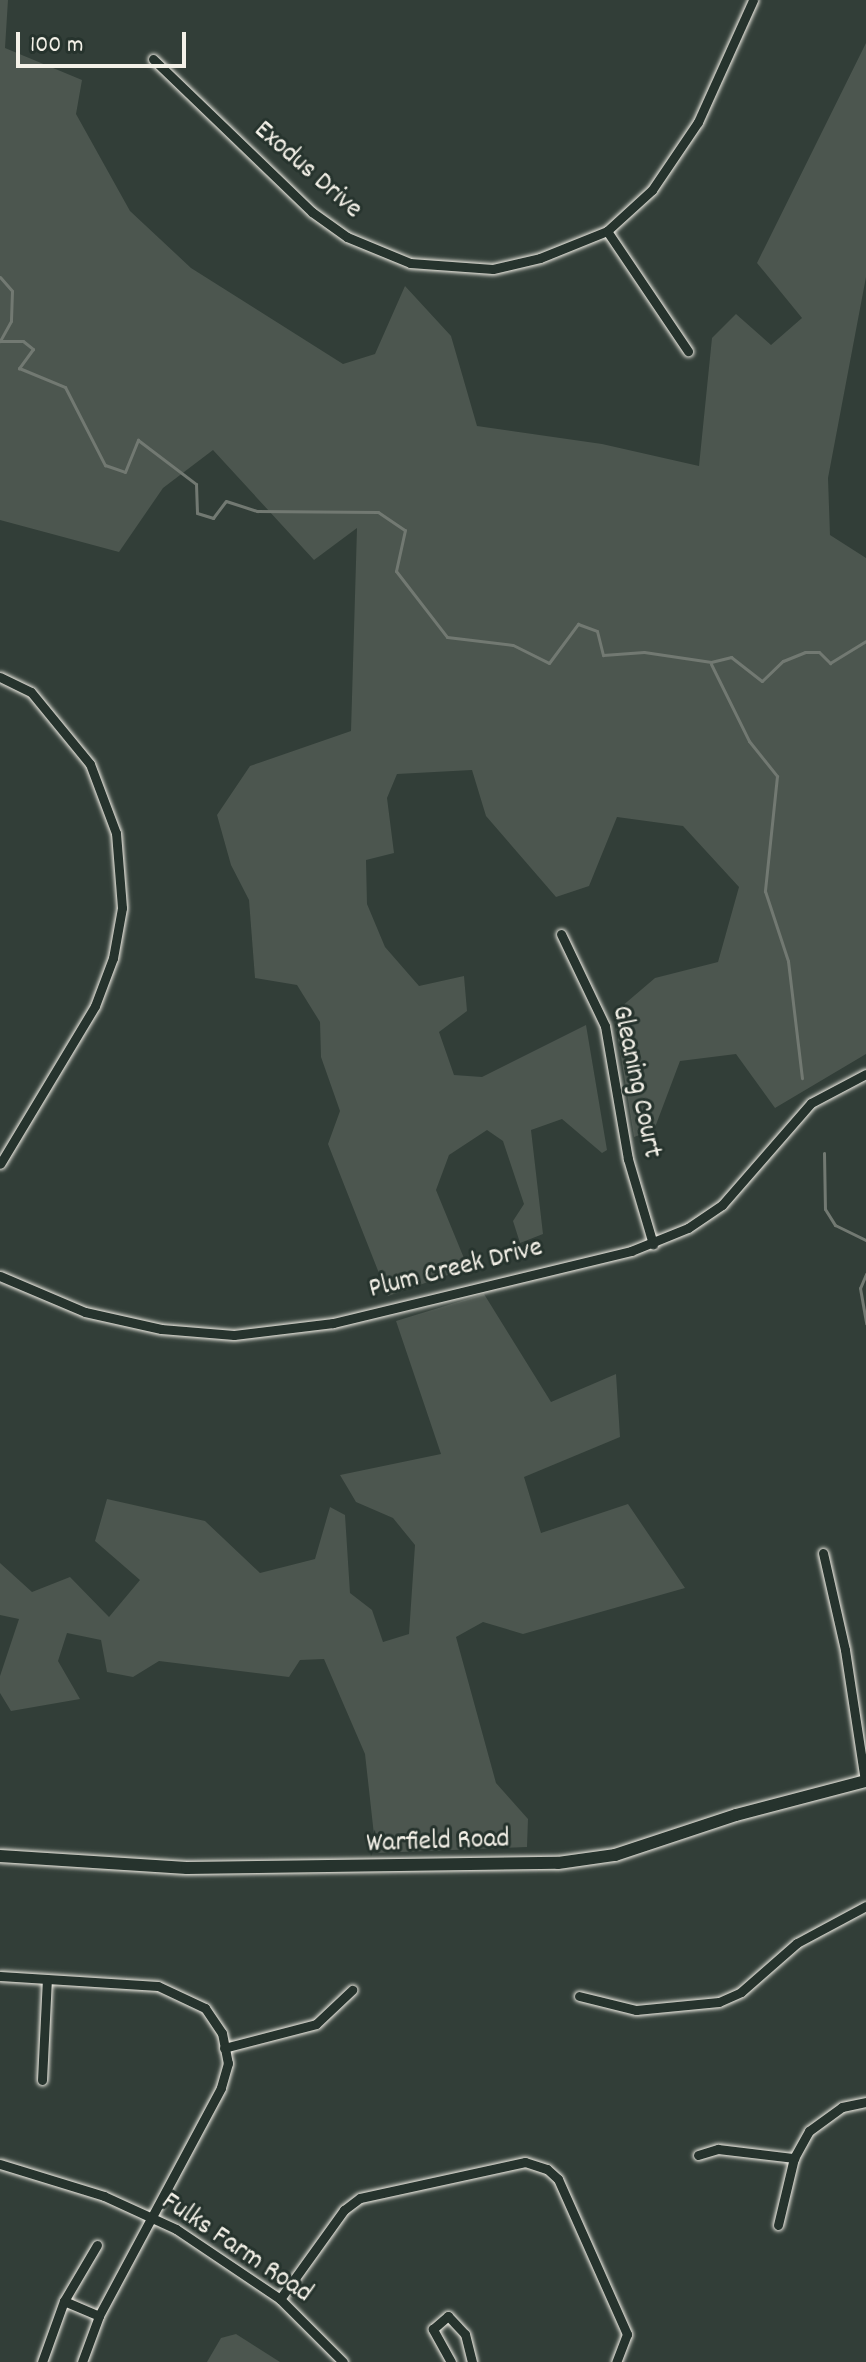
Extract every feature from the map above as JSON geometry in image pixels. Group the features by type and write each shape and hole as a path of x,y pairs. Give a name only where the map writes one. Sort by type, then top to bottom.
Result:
{"street":[{"name":"Exodus Drive","path":"153,59 312,212 373,250 439,267 493,269 540,258 607,231 652,190 682,151 753,0"},
{"path":"607,231 688,351"},
{"path":"0,677 31,692 90,764 116,833 122,908 113,958 95,1006 0,1164"},
{"name":"Gleaning Court","path":"561,934 605,1026 628,1159 653,1244"},
{"name":"Plum Creek Drive","path":"0,1276 85,1312 161,1329 234,1335 333,1323 653,1244 688,1228 722,1205 787,1125 811,1103 866,1074"},
{"path":"823,1553 845,1650 866,1782"},
{"name":"Warfield Road","path":"0,1856 93,1866 248,1868 558,1863 615,1855 724,1818 866,1782"},
{"path":"579,1996 636,2010 719,2002 741,1992 797,1943 866,1906"},
{"path":"0,1976 158,1986 188,1996 205,2008 222,2033 228,2063 221,2088 155,2218 99,2316 82,2362"},
{"path":"42,2080 47,1979"},
{"path":"224,2048 316,2024 352,1990"},
{"path":"778,2225 794,2158 823,2118 866,2102"},
{"path":"698,2155 718,2149 794,2158"},
{"path":"280,2299 344,2210 360,2198 525,2162 547,2169 558,2179 627,2334 616,2362"},
{"name":"Fulks Farm Road","path":"0,2164 155,2218 280,2299 343,2362"},
{"path":"42,2362 64,2301 97,2245"},
{"path":"64,2301 99,2316"},
{"path":"451,2362 433,2329 448,2316 465,2334 472,2362"}],"shaded area":[{"path":"0,0 8,0 5,48 82,80 76,114 130,211 191,268 343,364 375,354 405,286 451,336 477,426 602,444 699,466 712,338 736,314 771,345 802,318 757,263 866,43 866,277 828,478 830,535 866,558 866,1054 775,1108 736,1054 680,1061 654,1130 634,1137 614,1013 655,978 718,962 739,887 683,826 617,817 589,886 556,897 486,816 472,770 397,774 387,798 394,853 366,860 367,904 385,947 419,986 464,976 467,1011 439,1032 454,1075 482,1077 586,1025 607,1150 602,1153 562,1119 531,1130 543,1234 520,1243 513,1221 524,1204 503,1141 487,1130 449,1155 436,1190 468,1268 388,1296 328,1144 340,1111 321,1057 320,1022 297,985 255,978 249,900 231,865 217,815 250,766 351,731 357,528 314,560 213,450 163,488 119,552 0,520"},
{"path":"484,1294 551,1402 616,1374 620,1437 524,1477 541,1533 628,1504 685,1588 523,1634 483,1622 456,1637 496,1783 528,1819 527,1847 376,1853 365,1754 324,1659 300,1660 289,1677 159,1661 133,1677 107,1672 101,1640 67,1633 58,1661 80,1699 11,1711 0,1693 0,1676 19,1619 0,1615 0,1563 32,1592 70,1577 109,1617 140,1580 95,1541 107,1499 205,1521 260,1573 315,1559 330,1507 345,1515 350,1593 372,1610 383,1642 409,1634 415,1545 393,1518 356,1502 340,1475 441,1454 396,1321"},
{"path":"236,2334 280,2362 207,2362 221,2338"}],"waterway":[{"path":"0,277 12,291 11,321 0,341 23,341 33,349 19,368 65,387 105,465 125,472 138,440 196,484 197,513 213,518 226,501 257,511 378,512 405,530 396,571 447,637 513,645 549,663 578,624 597,631 603,655 644,652 711,662 731,657 762,681 783,661 805,652 819,652 830,663 866,641"},
{"path":"711,664 749,741 777,776 765,891 788,961 802,1078"},
{"path":"824,1153 825,1209 835,1225 866,1240"},
{"path":"866,1274 860,1288 866,1323"}]}
